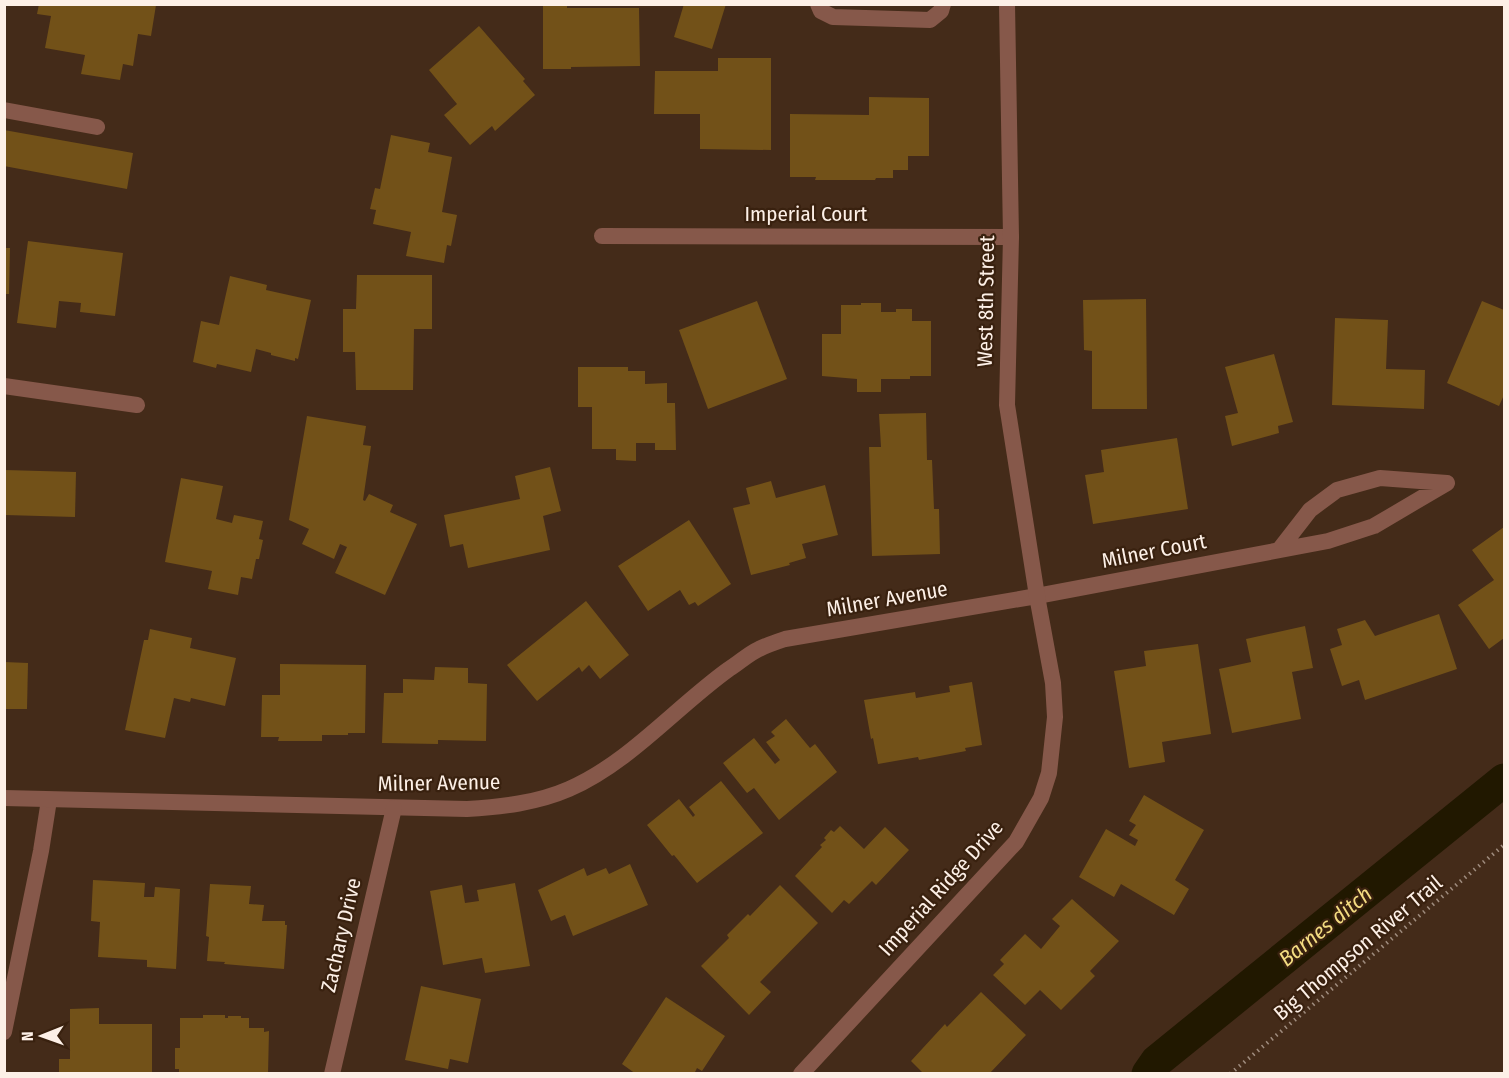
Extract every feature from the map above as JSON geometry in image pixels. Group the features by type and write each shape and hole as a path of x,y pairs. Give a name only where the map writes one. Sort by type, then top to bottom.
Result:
{"street":[{"path":"818,4 821,11 833,17 930,20 941,11 943,4"},
{"name":"West 8th Street","path":"1007,4 1011,237 1007,405 1036,596"},
{"path":"4,110 97,128"},
{"name":"Imperial Court","path":"602,236 1011,237"},
{"path":"4,386 137,405"},
{"name":"Milner Court","path":"1036,596 1328,541 1374,526 1447,483 1380,478 1337,490 1310,510 1280,550"},
{"name":"Milner Avenue","path":"4,798 394,808 501,807 541,799 568,790 616,762 703,687 758,649 785,639 1036,596"},
{"name":"Imperial Ridge Drive","path":"801,1074 998,863 1016,842 1041,798 1049,773 1055,717 1053,683 1036,596"},
{"path":"4,1032 41,851 49,800"},
{"name":"Zachary Drive","path":"332,1074 394,808"}],"path":[{"name":"Big Thompson River Trail","path":"1230,1074 1504,845"}],"building":[{"path":"39,4 156,5 151,36 138,34 133,66 123,64 120,80 81,74 85,55 45,48 51,16 37,14"},
{"path":"543,4 567,4 567,8 639,8 640,66 543,69"},
{"path":"684,4 726,4 712,49 674,37"},
{"path":"479,26 525,79 523,81 535,95 495,131 492,126 470,145 444,115 457,104 429,70"},
{"path":"718,58 771,58 771,150 700,149 700,114 654,114 655,71 718,71"},
{"path":"869,97 929,98 929,156 908,156 908,170 893,170 893,178 815,180 816,177 790,177 790,114 869,115"},
{"path":"4,130 133,153 127,189 4,166"},
{"path":"391,135 430,143 428,152 452,157 442,212 457,215 451,246 447,245 444,263 406,256 411,232 373,224 376,210 370,209 375,188 380,189"},
{"path":"28,241 123,253 115,316 80,312 81,303 59,301 56,328 17,323"},
{"path":"4,248 10,248 9,294 4,294"},
{"path":"357,275 432,275 432,329 414,329 413,390 356,390 355,352 343,352 343,309 356,309"},
{"path":"230,276 267,285 266,290 311,300 298,359 295,358 295,361 256,349 251,372 217,364 216,368 193,362 201,321 219,325"},
{"path":"1146,299 1147,409 1092,409 1092,351 1084,350 1083,300"},
{"path":"757,301 787,379 708,409 679,330"},
{"path":"1482,301 1504,310 1504,395 1499,406 1447,383"},
{"path":"861,303 881,303 881,312 912,309 912,321 931,321 931,376 881,379 881,392 857,392 857,379 822,376 822,334 841,334 841,305 861,305"},
{"path":"1335,318 1388,320 1386,369 1425,370 1424,409 1332,405"},
{"path":"1274,354 1293,422 1278,426 1279,433 1232,446 1225,416 1238,413 1225,367"},
{"path":"578,367 628,367 628,371 645,371 645,384 667,383 667,403 675,403 676,450 655,450 655,443 636,443 636,461 616,460 616,449 592,449 592,407 578,407"},
{"path":"926,413 927,460 932,460 934,509 939,509 940,554 872,556 869,447 881,447 879,414"},
{"path":"307,416 366,426 363,445 371,446 363,500 365,501 369,494 393,505 390,512 417,524 385,595 335,573 347,547 340,544 334,559 302,544 309,529 289,520"},
{"path":"1177,438 1188,509 1093,524 1085,475 1104,472 1101,450"},
{"path":"550,467 561,511 543,516 550,550 468,568 463,544 450,547 444,515 520,499 515,476"},
{"path":"5,470 76,472 75,517 5,515"},
{"path":"181,478 223,486 216,519 232,523 234,515 263,521 259,539 263,540 259,559 256,559 252,579 241,577 238,595 208,589 212,571 165,562"},
{"path":"771,481 776,498 825,485 838,535 802,544 806,558 789,563 790,565 751,575 733,508 750,504 746,488"},
{"path":"689,520 731,584 698,606 695,602 689,605 680,590 648,611 618,566"},
{"path":"1504,527 1504,638 1489,649 1458,605 1494,580 1472,550"},
{"path":"586,601 629,655 600,679 589,665 582,672 579,667 537,701 507,665"},
{"path":"1439,614 1457,669 1365,700 1359,680 1342,686 1330,649 1342,645 1337,629 1365,620 1375,636"},
{"path":"1305,626 1313,668 1292,672 1301,719 1232,733 1219,669 1251,662 1246,639"},
{"path":"150,629 192,638 190,648 236,658 225,706 191,698 190,702 174,698 165,738 125,730 144,640 148,640"},
{"path":"1198,644 1211,734 1162,742 1165,762 1129,768 1114,671 1146,666 1144,651"},
{"path":"4,662 28,663 27,709 4,709"},
{"path":"280,664 366,665 365,733 322,735 322,741 278,741 279,737 261,737 262,695 280,695"},
{"path":"435,667 468,668 468,683 487,684 486,741 438,740 438,744 382,743 384,693 403,693 403,679 434,680"},
{"path":"972,682 982,745 965,748 966,751 919,760 918,757 878,764 864,700 915,692 916,698 950,692 949,686"},
{"path":"786,719 810,748 815,744 837,772 779,820 754,788 747,793 723,763 754,738 775,764 780,760 766,742 775,736 771,732"},
{"path":"721,781 763,833 697,883 647,825 679,799 693,817 695,815 689,807"},
{"path":"1144,795 1204,830 1175,880 1189,889 1174,915 1121,884 1114,897 1079,877 1106,829 1135,846 1138,840 1129,835 1136,825 1129,821"},
{"path":"840,826 864,849 885,827 909,850 876,885 872,881 849,904 844,900 832,913 795,876 822,847 820,845 826,840 824,838 831,830 834,832"},
{"path":"630,864 648,905 573,936 565,915 551,921 538,890 584,868 587,876 606,868 609,874"},
{"path":"93,880 145,883 144,897 154,897 155,887 180,889 176,969 147,967 147,960 98,957 100,922 91,921"},
{"path":"515,883 530,966 485,973 482,958 443,965 430,891 462,885 465,903 479,901 477,890"},
{"path":"210,884 251,886 249,904 264,905 262,921 285,921 287,925 284,969 207,961 209,937 206,936"},
{"path":"780,885 818,923 760,982 771,992 749,1015 701,966 729,938 727,935 748,914 750,916"},
{"path":"1072,899 1119,941 1090,971 1095,976 1061,1010 1040,990 1025,1005 993,975 1004,964 1000,960 1025,934 1041,949 1060,926 1052,919"},
{"path":"421,986 481,999 468,1063 450,1059 448,1069 405,1060"},
{"path":"981,992 1026,1035 989,1074 924,1074 911,1061 945,1024 947,1027"},
{"path":"666,997 725,1036 702,1071 697,1068 694,1074 636,1074 622,1064"},
{"path":"99,1008 99,1024 152,1024 152,1074 59,1074 59,1059 70,1059 70,1009"},
{"path":"203,1015 225,1015 225,1018 241,1016 241,1018 249,1018 249,1028 264,1028 264,1032 269,1031 268,1074 179,1074 179,1069 175,1069 175,1048 180,1048 180,1018 203,1018"}],"waterway":[{"name":"Barnes ditch","path":"1148,1074 1157,1061 1504,780"}]}
